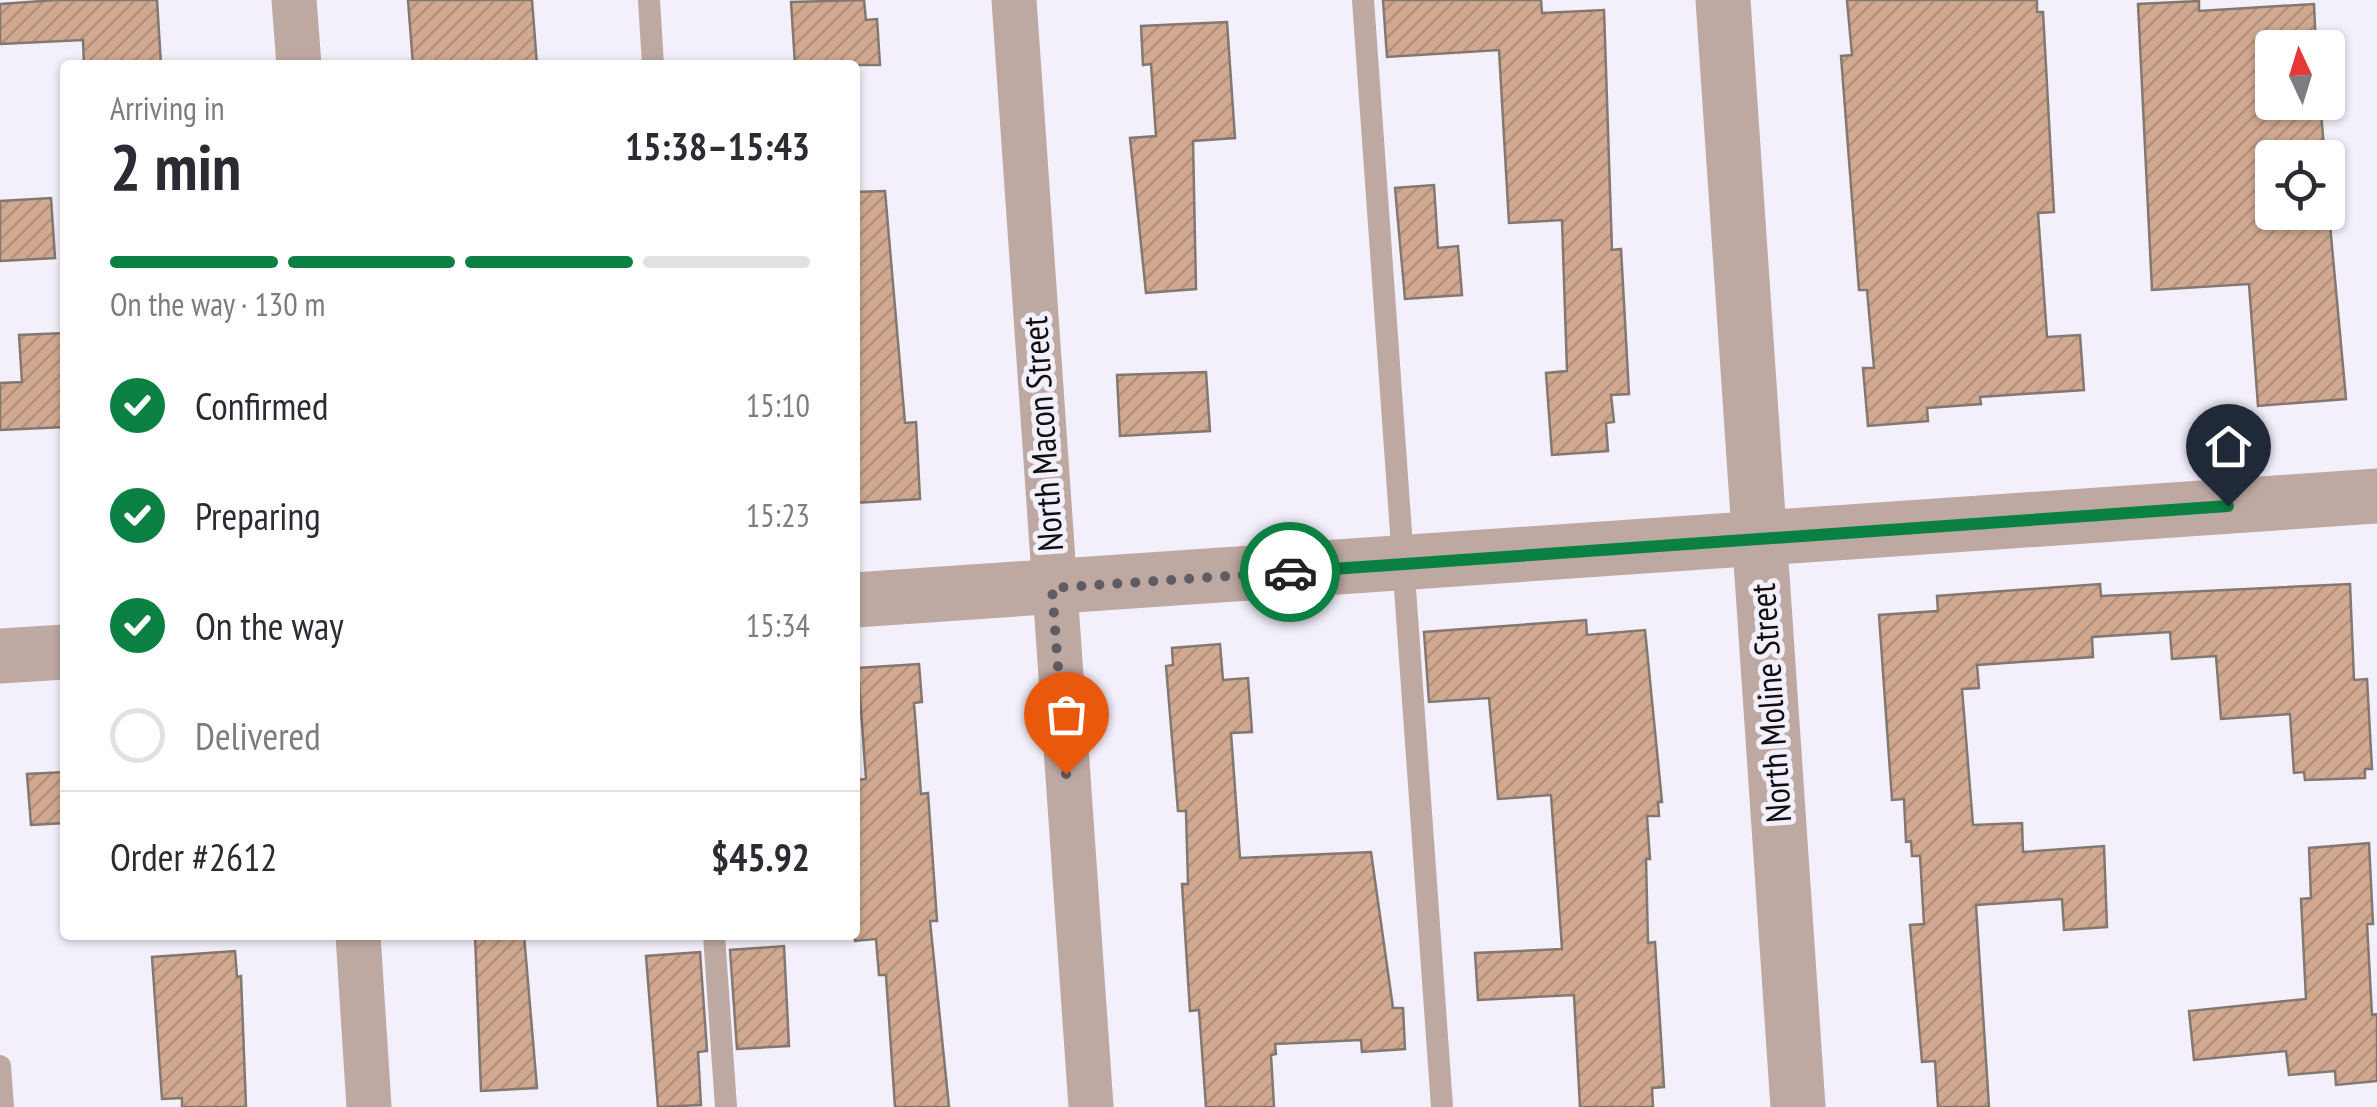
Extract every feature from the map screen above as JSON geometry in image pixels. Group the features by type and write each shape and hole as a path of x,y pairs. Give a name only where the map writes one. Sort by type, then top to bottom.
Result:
{"street":[{"path":"294,0 299,60"},
{"name":"North Macon Street","path":"1014,0 1091,1107"},
{"name":"North Moline Street","path":"1723,0 1798,1107"},
{"path":"860,600 2377,496"},
{"path":"0,656 60,652"},
{"path":"358,940 369,1107"}],"lane":[{"path":"649,0 654,60"},
{"path":"1363,0 1442,1107"},
{"path":"714,940 726,1107"},
{"path":"0,1066 3,1107"}],"building":[{"path":"157,0 161,60 84,60 83,40 0,44 0,4"},
{"path":"408,0 532,0 537,60 413,60"},
{"path":"864,0 866,20 877,19 880,65 860,65 860,60 795,60 791,2"},
{"path":"1383,0 1541,0 1542,13 1604,10 1612,250 1621,249 1629,394 1611,395 1614,422 1606,423 1608,451 1552,455 1546,373 1567,371 1562,220 1509,223 1499,50 1387,57"},
{"path":"1847,0 2037,0 2037,12 2043,12 2054,212 2038,213 2047,337 2080,335 2084,390 1980,397 1981,404 1927,408 1928,421 1868,426 1863,368 1874,368 1867,290 1859,290 1841,56 1852,55"},
{"path":"2199,1 2199,11 2314,4 2315,30 2255,30 2255,120 2322,120 2323,140 2255,140 2255,230 2330,230 2346,399 2258,406 2249,284 2152,290 2138,4"},
{"path":"1227,22 1235,138 1193,141 1196,289 1146,293 1130,138 1156,136 1151,64 1143,65 1141,26"},
{"path":"1434,185 1438,248 1458,246 1462,295 1405,299 1395,188"},
{"path":"885,191 905,423 916,422 920,499 860,503 860,192"},
{"path":"51,198 55,258 0,261 0,201"},
{"path":"60,333 60,427 0,430 0,383 22,382 19,335"},
{"path":"1206,372 1210,431 1120,436 1117,375"},
{"path":"2100,584 2101,596 2350,584 2354,680 2367,679 2372,769 2365,769 2365,778 2305,780 2304,772 2294,773 2290,714 2221,719 2216,656 2172,659 2170,632 2092,637 2093,657 1977,665 1979,688 1962,689 1973,825 2022,823 2023,852 2104,846 2107,927 2064,930 2062,899 1976,905 1989,1107 1938,1107 1935,1061 1922,1062 1910,925 1924,924 1920,856 1912,856 1911,841 1906,842 1904,799 1892,800 1879,615 1938,611 1937,596"},
{"path":"1586,620 1587,635 1645,630 1662,802 1658,802 1659,816 1647,816 1648,943 1655,942 1664,1087 1652,1088 1653,1107 1580,1107 1574,995 1478,1000 1475,953 1562,949 1551,795 1498,799 1489,698 1429,702 1424,632"},
{"path":"1220,644 1223,680 1248,678 1252,732 1231,733 1240,858 1371,852 1393,1008 1403,1008 1405,1049 1362,1052 1361,1040 1275,1044 1276,1054 1271,1055 1274,1107 1206,1107 1199,1010 1190,1011 1182,884 1188,884 1186,811 1178,811 1166,666 1173,665 1172,648"},
{"path":"919,664 922,702 914,703 921,794 928,793 937,921 930,921 949,1107 895,1107 886,975 879,975 876,939 855,941 860,940 860,780 866,779 860,668"},
{"path":"60,772 60,823 31,825 27,774"},
{"path":"2369,843 2373,924 2367,924 2372,1015 2377,1014 2377,1081 2336,1085 2335,1071 2289,1075 2286,1051 2194,1060 2189,1011 2306,999 2301,899 2311,898 2309,848"},
{"path":"475,940 524,940 537,1088 481,1091"},
{"path":"784,946 789,1046 737,1049 730,950"},
{"path":"235,951 237,977 241,976 246,1107 182,1107 182,1098 162,1099 152,957"},
{"path":"700,952 707,1051 698,1052 701,1105 658,1107 646,956"}],"way so far":[{"path":"1066,774 1052,588 1290,572"}],"route":[{"path":"1290,572 2228,506"}]}
